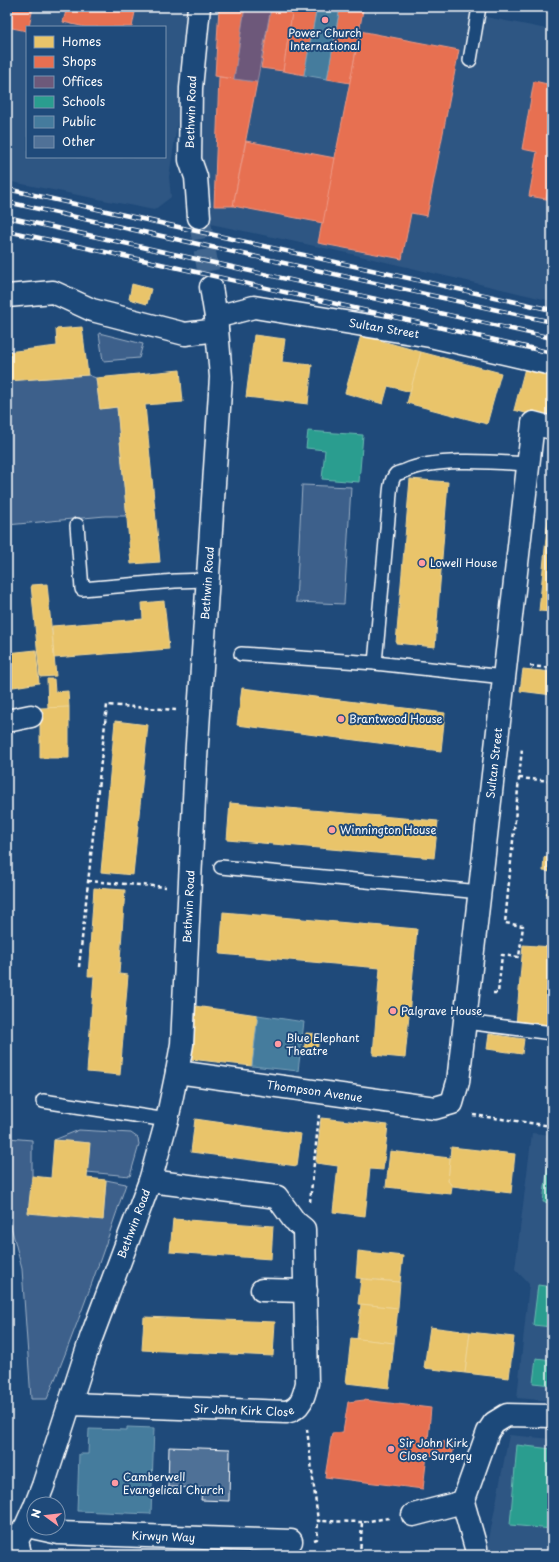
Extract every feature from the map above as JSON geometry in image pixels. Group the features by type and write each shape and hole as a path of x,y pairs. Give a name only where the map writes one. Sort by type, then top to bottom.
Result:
{"street":[{"name":"Bethwin Road","path":"199,7 191,88 190,131 190,160 196,177 199,217"},
{"name":"Bethwin Road","path":"40,1496 91,1338 150,1181 167,1120 182,1044 196,759 221,377 211,287"},
{"name":"Sultan Street","path":"7,296 53,292 92,310 185,334 216,324 254,307 430,336 552,364"},
{"name":"Sultan Street","path":"452,1103 458,1082 469,992 529,464 543,426"},
{"path":"7,721 31,716"},
{"name":"Thompson Avenue","path":"177,1072 435,1108 452,1103"},
{"path":"150,1181 277,1197 298,1224"},
{"name":"Sir John Kirk Close","path":"70,1404 268,1412 292,1411 298,1406 304,1397 307,1383 306,1291 298,1224"},
{"path":"262,1290 306,1291"},
{"path":"476,1548 463,1502 488,1432 494,1423 507,1415 552,1416"},
{"path":"413,1515 463,1502"},
{"path":"7,1554 26,1530"},
{"name":"Kirwyn Way","path":"66,1533 291,1542"}],"lane":[{"path":"470,60 479,7"},
{"path":"375,663 389,507 392,481 396,474 417,466 453,463 489,462 529,464"},
{"path":"77,525 82,589 175,581 207,580"},
{"path":"241,654 375,663 504,677"},
{"path":"221,867 480,892"},
{"path":"465,1022 552,1034"},
{"path":"43,1102 167,1120"},
{"path":"25,1555 28,1536"}],"path":[{"path":"79,967 87,880 107,705 200,712"},
{"path":"469,992 498,994 502,955 519,957 523,926 505,923 522,747"},
{"path":"519,778 552,781"},
{"path":"87,880 190,889"},
{"path":"298,1224 309,1214 321,1092"},
{"path":"452,1103 467,1114 552,1126"},
{"path":"306,1424 318,1521 362,1522 413,1515"},
{"path":"360,1555 362,1522"}],"shaded area":[{"path":"7,7 192,7 179,113 169,177 171,197 154,210 7,181"},
{"path":"210,7 435,7 552,30 552,301 343,252 206,223 189,209"},
{"path":"99,333 143,344 139,358 103,361"},
{"path":"88,375 96,378 100,409 117,407 127,516 105,516 7,525 7,381"},
{"path":"302,485 351,487 344,604 296,602"},
{"path":"79,1130 131,1133 138,1138 139,1145 130,1176 87,1172 89,1143 54,1140"},
{"path":"532,1133 552,1135 552,1401 517,1398 529,1284 515,1269"},
{"path":"8,1138 32,1140 32,1176 103,1220 106,1180 126,1184 108,1239 47,1399 31,1399 22,1269 7,1211"},
{"path":"509,1435 552,1439 552,1555 486,1555"}],"building: Homes":[{"path":"132,284 151,289 147,304 129,299"},
{"path":"82,327 88,375 7,381 7,352 57,346 56,329"},
{"path":"254,335 285,339 282,362 312,365 308,404 246,397"},
{"path":"361,335 421,352 411,392 388,386 383,404 345,393"},
{"path":"421,352 501,373 487,424 407,403"},
{"path":"525,368 552,375 552,420 514,410"},
{"path":"180,370 183,402 145,405 160,562 131,564 117,407 100,409 96,378"},
{"name":"Lowell House","path":"410,479 448,482 435,647 396,643"},
{"path":"548,517 552,517 552,612 539,611"},
{"path":"47,584 56,676 40,677 31,585"},
{"path":"164,601 169,649 54,658 52,626 143,619 142,603"},
{"path":"36,650 39,683 7,688 7,653"},
{"path":"523,669 552,672 552,695 520,691"},
{"path":"47,679 54,679 55,692 68,691 69,707 48,709"},
{"name":"Brantwood House","path":"242,688 445,713 441,751 237,725"},
{"path":"69,707 69,758 40,758 40,708"},
{"path":"115,721 148,725 133,875 101,872"},
{"name":"Winnington House","path":"230,803 438,821 434,858 227,840"},
{"path":"544,857 552,857 552,872 543,871"},
{"path":"94,888 125,890 119,974 128,975 120,1075 87,1072 94,976 88,976"},
{"path":"552,888 552,900 546,893"},
{"name":"Palgrave House","path":"223,912 417,929 405,1058 373,1055 380,968 220,954"},
{"path":"523,945 552,947 552,1028 516,1024"},
{"path":"195,1006 258,1015 252,1066 190,1059"},
{"path":"306,1033 319,1034 317,1054 304,1053"},
{"path":"489,1034 524,1039 522,1054 487,1049"},
{"path":"321,1118 388,1125 383,1170 370,1169 365,1216 333,1212 338,1166 316,1163"},
{"path":"195,1119 301,1134 297,1166 191,1152"},
{"path":"54,1140 90,1143 87,1178 106,1180 103,1220 28,1213 32,1176 51,1178"},
{"path":"451,1147 515,1154 511,1193 452,1186 448,1181"},
{"path":"390,1151 450,1158 448,1181 452,1186 451,1194 386,1187"},
{"path":"173,1219 273,1226 271,1259 170,1252"},
{"path":"358,1251 403,1256 400,1282 356,1278"},
{"path":"361,1279 400,1282 398,1308 358,1304"},
{"path":"361,1304 398,1308 394,1343 357,1339"},
{"path":"144,1317 275,1322 273,1356 142,1350"},
{"path":"430,1327 470,1332 465,1373 424,1368"},
{"path":"470,1332 514,1337 509,1378 465,1373"},
{"path":"351,1338 394,1343 389,1388 346,1383"}],"building: Shops":[{"path":"7,7 33,7 29,26 26,26 26,31 7,27"},
{"path":"67,7 136,7 132,26 81,26 63,22"},
{"path":"219,7 245,7 234,79 215,76"},
{"path":"271,7 293,7 283,71 261,68"},
{"path":"293,7 317,7 304,75 283,71"},
{"path":"340,7 363,10 350,83 327,79"},
{"path":"360,31 459,50 427,216 411,213 402,259 318,243"},
{"path":"219,77 257,82 233,206 214,206"},
{"path":"534,81 552,85 552,171 546,199 529,196 537,152 522,149"},
{"path":"246,141 335,158 323,223 233,206"},
{"path":"552,171 552,200 546,199"},
{"name":"Sir John Kirk Close Surgery","path":"364,1400 431,1408 428,1440 454,1443 452,1458 427,1455 423,1489 325,1477 332,1433 343,1432 348,1402"}],"building: Offices":[{"path":"245,7 271,7 257,82 234,79"}],"building: Schools":[{"path":"308,431 363,435 359,482 322,479 325,450 306,448"},
{"path":"549,1157 552,1158 552,1203 543,1202"},
{"path":"538,1285 552,1287 552,1327 533,1325"},
{"path":"536,1358 552,1360 552,1385 533,1383"},
{"path":"517,1445 552,1449 552,1529 510,1525"}],"building: Public":[{"path":"317,7 340,7 327,79 304,75"},
{"name":"Blue Elephant Theatre","path":"258,1015 304,1022 298,1071 252,1066"},
{"name":"Camberwell Evangelical Church","path":"127,1427 154,1428 151,1514 77,1511 79,1454 88,1454 89,1429 127,1430"}],"building: Other":[{"path":"169,1447 230,1449 229,1501 201,1500 202,1488 168,1487"}],"tunnel":[{"path":"199,217 211,287"}],"railway":[{"path":"7,189 552,310"},
{"path":"7,202 552,322"},
{"path":"7,217 552,338"},
{"path":"7,231 152,262 552,353"}],"place":[{"name":"Power Church International","path":"325,20"},
{"name":"Lowell House","path":"422,563"},
{"name":"Brantwood House","path":"341,719"},
{"name":"Winnington House","path":"332,830"},
{"name":"Palgrave House","path":"393,1011"},
{"name":"Blue Elephant Theatre","path":"278,1044"},
{"name":"Sir John Kirk Close Surgery","path":"391,1449"},
{"name":"Camberwell Evangelical Church","path":"115,1483"}]}
